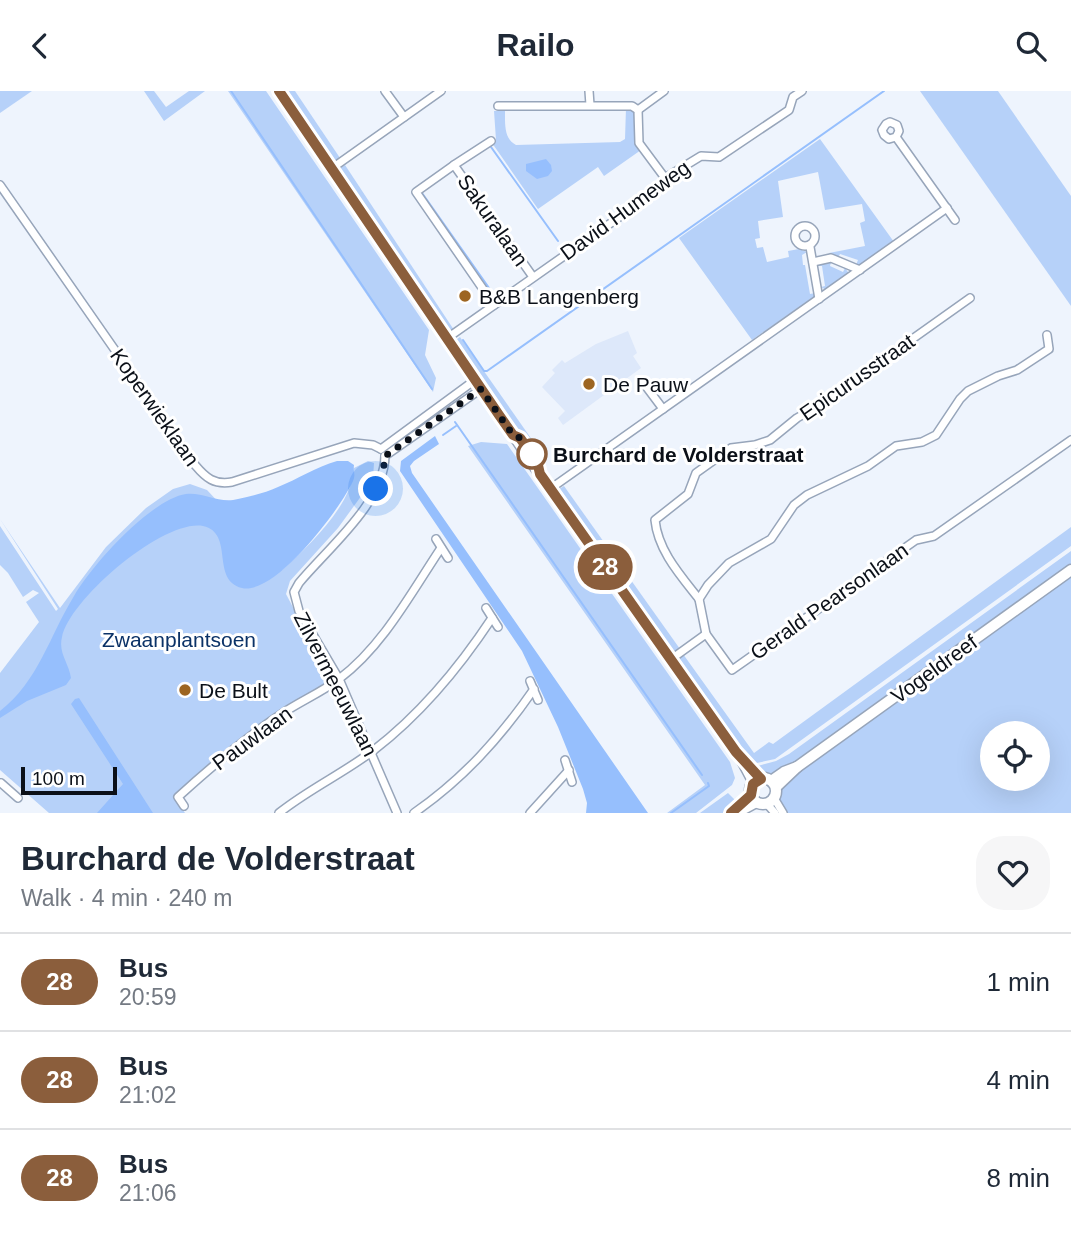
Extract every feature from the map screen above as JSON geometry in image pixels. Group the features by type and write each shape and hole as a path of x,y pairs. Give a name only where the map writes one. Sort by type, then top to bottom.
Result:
{"main road":[{"name":"Vogeldreef","path":"734,813 761,788 797,767 1071,570"},
{"path":"761,788 771,801"},
{"path":"761,788 771,801"}],"street":[{"path":"279,91 446,339 761,788"},
{"path":"385,91 404,117"},
{"path":"331,169 441,91"},
{"path":"589,91 590,105"},
{"path":"638,110 664,91"},
{"name":"David Humeweg","path":"446,339 663,187 665,178 701,156 719,157 789,110 793,97 802,91"},
{"path":"498,106 632,106 638,110"},
{"path":"638,110 639,143 665,178"},
{"path":"896,137 955,220"},
{"name":"Sakuralaan","path":"491,141 454,165 533,277"},
{"path":"454,165 416,192 494,305"},
{"name":"Koperwieklaan","path":"0,184 206,477 215,482 233,482 354,443 373,445 383,452"},
{"path":"550,489 947,208"},
{"path":"810,247 820,299"},
{"path":"813,261 831,258 860,270"},
{"name":"Epicurusstraat","path":"699,599 676,570 663,547 655,520 688,494 696,473 731,449 755,446 770,440 797,418 818,406 970,298"},
{"path":"670,660 706,634 699,599 708,585 729,563 771,539 794,505 807,495 868,465 896,446 922,442 936,435 968,391 1017,370 1049,349 1047,335"},
{"path":"383,452 475,380"},
{"path":"645,384 663,409"},
{"path":"383,452 481,389"},
{"name":"Gerald Pearsonlaan","path":"706,634 732,670 916,540 934,536 1071,440"},
{"name":"Zilvermeeuwlaan","path":"383,452 383,473 376,489 347,529 294,592 299,611 339,679 397,813"},
{"path":"436,539 448,558"},
{"path":"339,679 368,652 392,623 441,548"},
{"path":"486,608 498,627"},
{"path":"279,813 372,751 417,714 465,657 492,618"},
{"name":"Pauwlaan","path":"184,806 178,797 216,763 282,713 339,679"},
{"path":"530,681 538,700"},
{"path":"414,813 462,776 484,754 534,689"},
{"path":"565,760 572,782"},
{"path":"530,813 569,770"},
{"path":"1,783 18,798"},
{"path":"0,798 9,791"},
{"path":"771,801 775,813"},
{"path":"771,801 783,813"}],"shaded area":[{"path":"546,159 552,171 548,176 537,179 526,171 526,164"},
{"path":"628,331 637,353 633,356 641,368 563,425 558,418 565,411 542,387 555,373 552,370 562,360 565,363 596,344"},
{"path":"435,436 439,444 414,461 410,466 412,473 648,813 586,813 587,803 583,789 558,727 522,651 400,471 401,461"},
{"path":"337,461 348,461 354,465 354,479 346,494 305,548 272,578 256,587 242,588 232,583 227,576 221,547 213,530 203,526 186,527 165,535 120,565 100,583 69,621 61,643 71,678 66,685 27,701 0,718 0,711 34,672 82,583 123,536 156,508 186,494 224,500 253,495"},
{"path":"79,698 153,813 97,813 123,784 71,704"}],"green space":[{"path":"0,91 32,91 0,113"},
{"path":"144,91 154,91 166,107 189,91 205,91 164,121"},
{"path":"228,91 266,91 429,330 425,355 436,378 433,392"},
{"path":"283,91 295,91 340,158 331,163"},
{"path":"920,91 998,91 1071,196 1071,306"},
{"path":"626,108 636,112 641,150 604,176 598,167 538,209 492,143 496,140 494,111 505,111 507,135 516,145 620,142 625,139"},
{"path":"820,139 894,242 860,266 856,265 858,260 840,254 838,258 829,253 865,246 860,223 865,221 862,204 825,210 818,172 778,181 783,217 758,221 760,238 755,239 757,248 763,247 767,262 789,257 788,251 799,249 807,252 802,255 803,265 810,294 815,293 815,296 752,340 679,238"},
{"path":"345,165 454,330 448,335 336,171"},
{"path":"829,261 830,266 843,272 845,268 848,272 847,276 826,290 821,287 825,286 822,266 817,266"},
{"path":"460,337 535,444 530,448 511,427 453,342"},
{"path":"481,442 507,444 730,762 735,778 732,785 696,813 667,813 705,785 468,446"},
{"name":"Zwaanplantsoen","path":"368,461 374,463 373,478 367,488 338,528 290,581 286,594 330,678 328,682 248,735 174,796 185,813 49,813 0,770 0,673 39,622 26,602 39,593 33,590 23,597 0,565 0,526 56,611 58,609 0,519 60,608 106,547 146,508 173,489 190,484 207,490 282,570 327,524 346,496 354,468"},
{"path":"564,486 680,649 674,654 668,653 556,491"},
{"path":"1071,527 1071,546 775,759 752,764 732,742 676,664 677,658 683,654 754,753 769,742 773,744"},
{"path":"1071,551 1071,566 800,760 771,776 761,774 754,767 789,754"},
{"path":"1071,574 1071,813 786,813 778,798 784,784 817,757"},
{"path":"728,793 737,802 725,813 700,813"}],"waterway":[{"path":"231,91 432,389"},
{"path":"463,340 484,371 487,371 884,91"},
{"path":"491,147 558,241"},
{"path":"422,193 494,295"},
{"path":"455,422 702,775"},
{"path":"443,435 456,426"},
{"path":"671,813 709,786 708,783"}],"bus line":[{"name":"28","path":"279,91 499,415 537,461 540,474 670,660 736,752 761,779 755,781 751,787 751,795 731,813"}],"place":[{"name":"B&B Langenberg","path":"465,296"},
{"name":"De Pauw","path":"589,384"},
{"name":"Burchard de Volderstraat","path":"532,454"},
{"name":"De Bult","path":"185,690"}],"route":[{"path":"376,489 381,481 385,456 481,389 513,435 520,438 532,454"}]}
